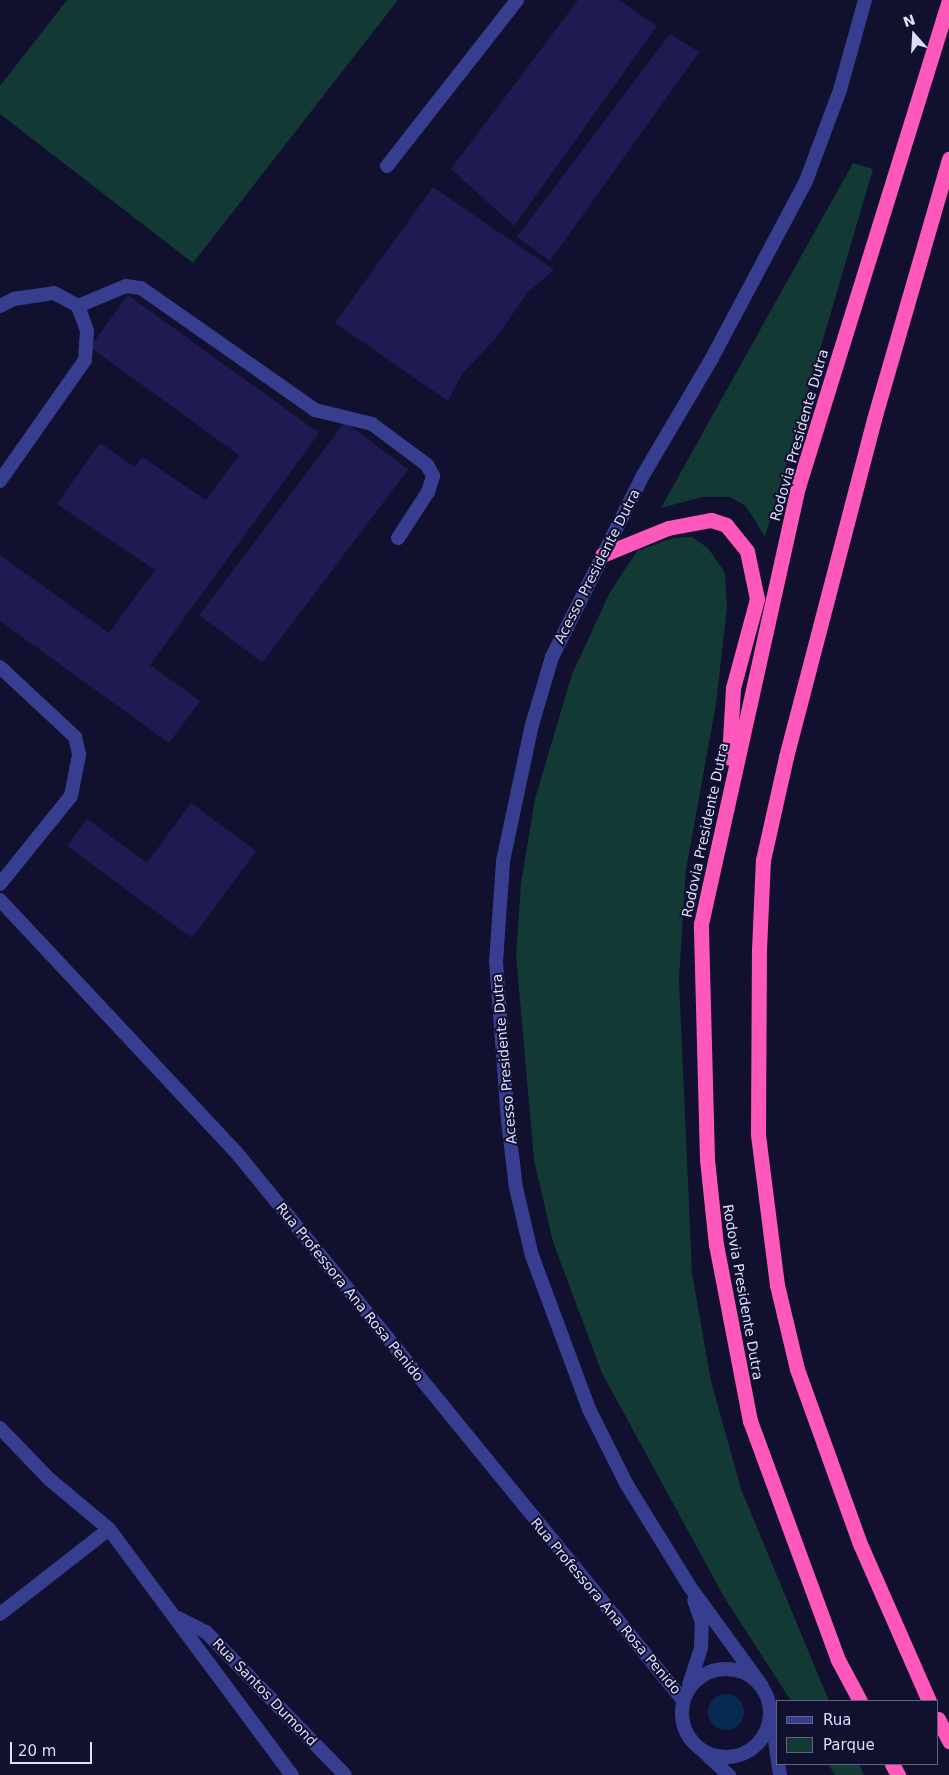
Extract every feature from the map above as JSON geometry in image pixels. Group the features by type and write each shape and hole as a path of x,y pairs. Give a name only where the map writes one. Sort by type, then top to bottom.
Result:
{"highway":[{"name":"Rodovia Presidente Dutra","path":"859,1700 838,1660 750,1421 716,1245 702,1087 701,924 798,487 949,0"},
{"path":"928,1700 843,1498 797,1369 777,1285 758,1134 759,950 763,860 786,757 874,419 949,159"},
{"path":"602,554 668,528 711,520 726,525 747,551 757,599 734,688 727,803"},
{"path":"939,1721 949,1741"}],"street":[{"path":"387,166 517,0"},
{"name":"Acesso Presidente Dutra","path":"690,1587 627,1485 589,1408 532,1256 516,1188 500,1044 499,916 503,861 517,787 552,657 602,554 806,181 840,90 865,0"},
{"path":"78,306 126,286 141,288 315,410 372,424 427,465 433,476 428,492 398,538"},
{"path":"0,306 14,298 54,293 78,306 87,331 85,360 0,481"},
{"path":"0,667 75,737 79,755 71,796 0,884"},
{"name":"Rua Professora Ana Rosa Penido","path":"0,900 236,1152 685,1694"},
{"path":"0,1428 49,1478 110,1529 178,1618 292,1775"},
{"path":"0,1614 110,1529"},
{"path":"690,1587 762,1686 770,1708 776,1748"},
{"path":"685,1694 699,1658 702,1635 690,1587"},
{"name":"Rua Santos Dumond","path":"178,1618 206,1632 345,1775"},
{"name":"Rua Professora Ana Rosa Penido","path":"730,1775 698,1748 681,1718 685,1694 715,1669 733,1668 762,1686"},
{"path":"698,1748 726,1757 754,1747 769,1723 770,1708"}],"green space":[{"path":"67,0 398,0 193,263 0,114 0,86"},
{"path":"853,163 873,169 765,537 746,506 730,497 702,497 661,508"},
{"path":"692,537 708,548 725,573 727,607 716,704 686,870 679,979 692,1273 711,1381 741,1489 829,1700 790,1700 724,1597 602,1373 553,1242 534,1160 516,955 521,883 535,799 572,674 610,592 637,551 673,538"},
{"path":"829,1765 859,1765 864,1775 835,1775"}],"water":[{"path":"726,1694 733,1695 739,1699 743,1705 743,1719 739,1725 733,1729 726,1730 719,1729 713,1725 709,1719 708,1712 709,1705 713,1699 719,1695"}],"building":[{"path":"578,0 619,0 657,26 514,226 451,169"},
{"path":"670,34 699,52 550,261 517,237"},
{"path":"433,187 554,270 527,293 497,337 462,374 448,401 335,323"},
{"path":"128,295 319,433 150,665 200,701 169,743 0,621 0,555 109,633 155,570 57,504 100,443 135,467 142,457 206,500 239,455 90,347"},
{"path":"345,422 408,470 262,663 199,615"},
{"path":"191,803 256,851 192,938 67,846 87,819 147,863"}]}
